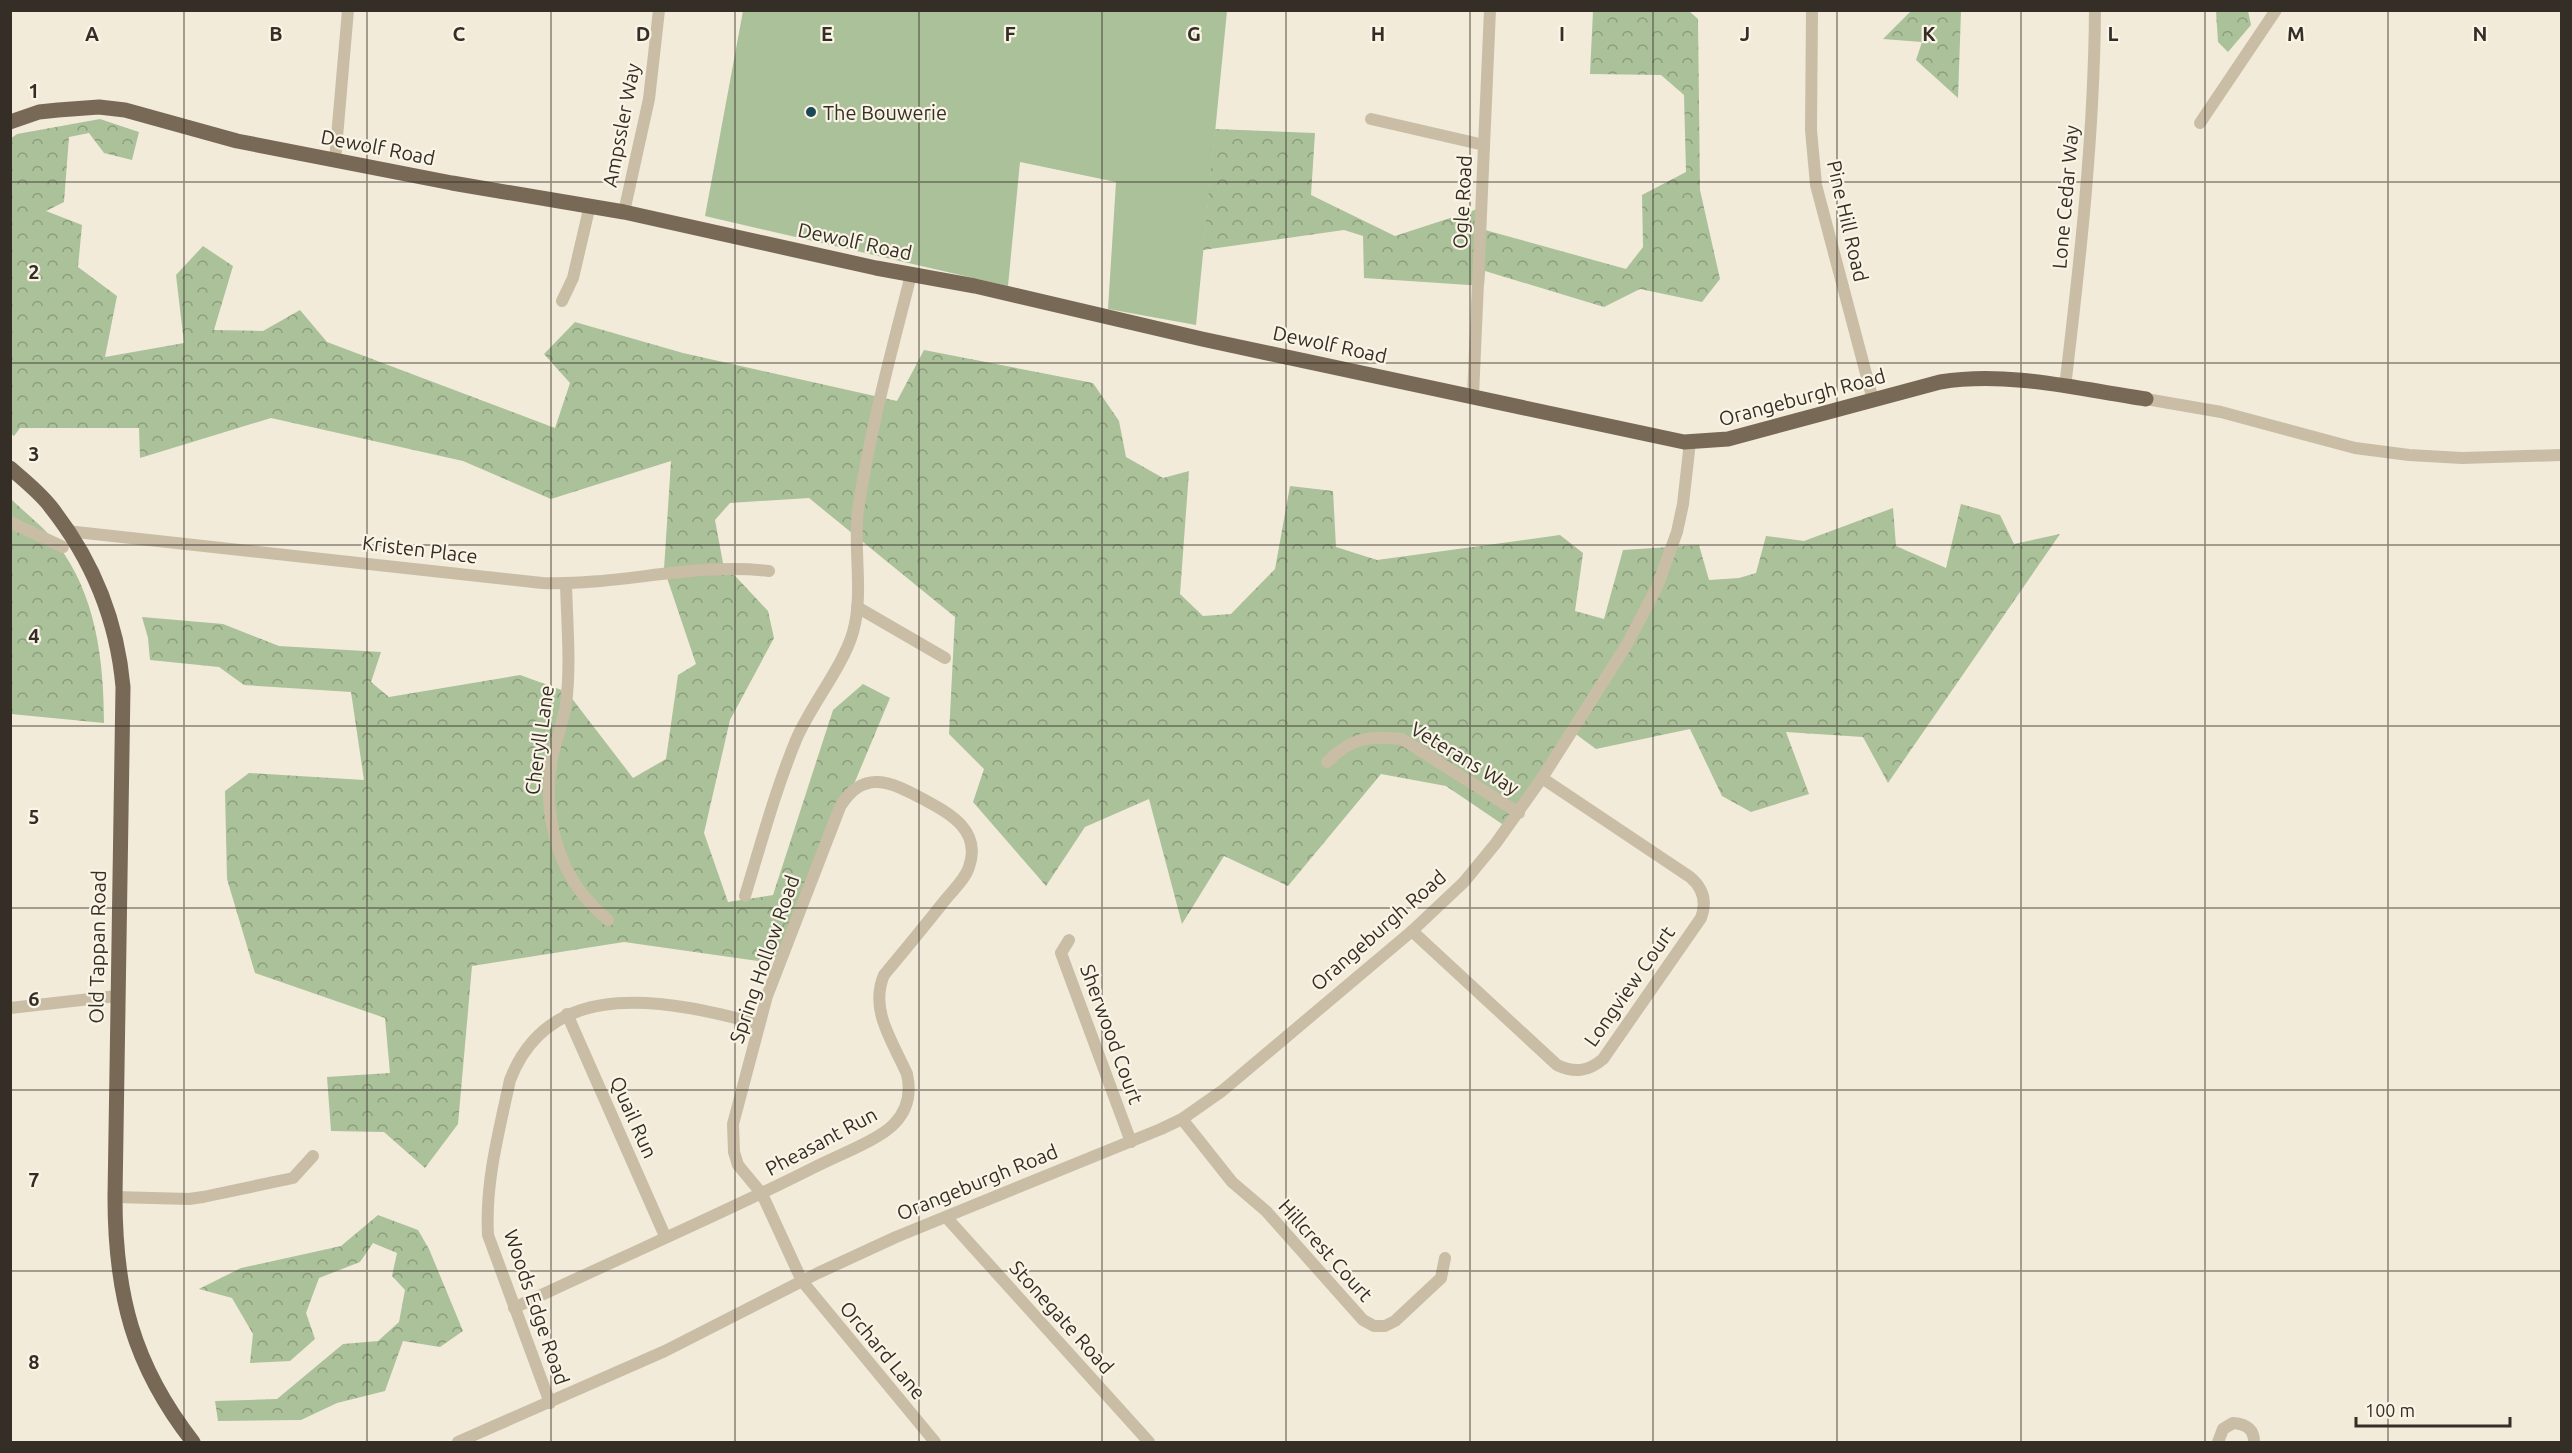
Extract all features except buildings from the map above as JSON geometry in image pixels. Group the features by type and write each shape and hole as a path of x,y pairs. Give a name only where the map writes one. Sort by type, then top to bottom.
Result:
{"main road":[{"name":"Dewolf Road","path":"10,122 39,112 99,107 125,111 237,141 452,183 624,212 1690,442"},
{"name":"Orangeburgh Road","path":"1690,442 1728,439 1940,382 1965,378 2014,379 2146,399"},
{"name":"Old Tappan Road","path":"10,468 50,505 67,531 99,583 115,632 123,690 117,996 115,1197 117,1261 129,1321 148,1371 162,1397 193,1443"}],"street":[{"path":"335,160 348,10"},
{"name":"Ampssler Way","path":"624,212 649,99 659,10"},
{"name":"Ogle Road","path":"1473,396 1490,10"},
{"name":"Pine Hill Road","path":"1812,10 1811,130 1816,185 1823,219 1873,400"},
{"name":"Lone Cedar Way","path":"2065,387 2086,211 2094,93 2096,10"},
{"path":"2200,123 2276,10"},
{"path":"1371,119 1485,145"},
{"path":"562,301 573,278 590,205"},
{"path":"745,896 796,739 853,633 857,606 855,546 858,511 875,416 911,274"},
{"path":"2146,399 2228,414 2366,450 2462,458 2562,455"},
{"name":"Orangeburgh Road","path":"458,1443 665,1351 855,1256 1182,1119 1222,1091 1412,931 1464,882 1519,813 1626,646 1657,587 1677,532 1683,504 1690,442"},
{"path":"10,522 63,547"},
{"name":"Kristen Place","path":"67,531 566,584 740,568 769,571"},
{"name":"Cheryll Lane","path":"566,584 567,684 561,727 549,778 552,823 561,855 576,884 585,898 608,920"},
{"path":"857,606 945,658"},
{"name":"Veterans Way","path":"1328,762 1343,746 1379,736 1402,739 1519,813"},
{"name":"Longview Court","path":"1412,931 1557,1065 1576,1071 1595,1065 1603,1059 1701,918 1704,900 1702,891 1690,877 1542,778"},
{"name":"Spring Hollow Road","path":"802,1281 762,1194 738,1165 732,1138 759,1024 771,985 845,798 863,784 885,782 896,784 927,801"},
{"name":"Pheasant Run","path":"514,1308 664,1236 762,1194 885,1132 894,1125 906,1106 909,1084 907,1074 878,1006 880,985 884,975 964,876 972,855 971,844 957,818 927,801"},
{"name":"Sherwood Court","path":"1069,940 1061,953 1131,1142"},
{"path":"10,1008 117,996"},
{"name":"Woods Edge Road","path":"550,1403 489,1235 487,1218 494,1153 510,1080 516,1065 534,1038 567,1014 601,1005 665,1004 711,1011 759,1024"},
{"name":"Quail Run","path":"567,1014 664,1236"},
{"name":"Hillcrest Court","path":"1182,1119 1232,1182 1266,1212 1363,1320 1374,1326 1385,1326 1395,1321 1441,1278 1445,1258"},
{"path":"115,1197 189,1200 293,1178 313,1156"},
{"name":"Stonegate Road","path":"946,1217 1149,1443"},
{"name":"Orchard Lane","path":"802,1281 935,1443"},
{"path":"2218,1443 2223,1429 2233,1423 2245,1425 2250,1429 2254,1434 2254,1443"}],"green space":[{"path":"743,11 1227,11 1196,325 1108,309 1116,182 1020,162 1008,286 705,216"},
{"path":"1593,11 1689,11 1698,19 1700,190 1720,279 1702,302 1640,289 1604,307 1485,271 1484,286 1364,278 1363,236 1344,230 1203,250 1215,129 1315,133 1311,195 1395,236 1487,206 1485,230 1626,269 1643,247 1642,195 1686,172 1684,95 1661,75 1590,74"},
{"path":"1911,11 1961,11 1958,98 1916,60 1922,42 1883,39"},
{"path":"2216,11 2248,11 2251,25 2228,52 2218,42"},
{"path":"100,119 139,132 132,160 104,153 89,133 69,137 64,202 46,211 82,225 78,267 117,296 105,357 184,343 176,275 203,246 233,266 214,330 263,331 300,310 327,342 555,428 570,383 544,354 575,322 683,353 897,401 924,350 1093,383 1119,421 1126,457 1163,478 1189,471 1180,594 1203,616 1231,614 1275,569 1290,486 1333,491 1336,547 1377,560 1560,535 1583,553 1575,611 1604,619 1623,550 1699,545 1709,580 1739,578 1756,573 1766,536 1804,541 1893,508 1896,546 1946,568 1961,504 2000,515 2014,544 2060,534 1888,783 1863,737 1786,732 1809,794 1751,812 1722,796 1690,729 1596,749 1573,732 1505,826 1446,786 1381,774 1288,886 1224,856 1182,924 1149,799 1085,827 1046,886 973,802 984,769 949,734 955,617 809,498 730,503 715,520 723,563 768,611 774,638 730,720 704,833 728,902 773,895 833,710 863,684 890,698 782,956 758,961 624,942 472,966 458,1124 425,1168 384,1132 331,1131 327,1077 390,1073 385,1018 255,973 227,879 225,791 249,773 364,780 351,692 244,685 219,667 150,660 148,638 142,617 223,624 279,646 381,652 371,682 389,697 520,675 567,692 633,778 666,759 678,675 696,664 664,569 671,461 551,499 463,461 271,418 140,458 139,428 20,428 14,436 10,433 10,139 17,134"},
{"path":"10,498 57,544 81,584 89,606 99,652 104,723 11,714"},
{"path":"378,1215 418,1230 429,1249 463,1331 440,1347 403,1341 385,1391 337,1403 301,1420 218,1421 215,1401 277,1399 343,1344 378,1341 399,1322 405,1290 392,1276 397,1253 373,1243 360,1262 319,1278 306,1313 315,1339 290,1361 250,1363 253,1334 232,1298 199,1289 241,1268 341,1246"}],"place":[{"name":"The Bouwerie","path":"811,112"}]}
